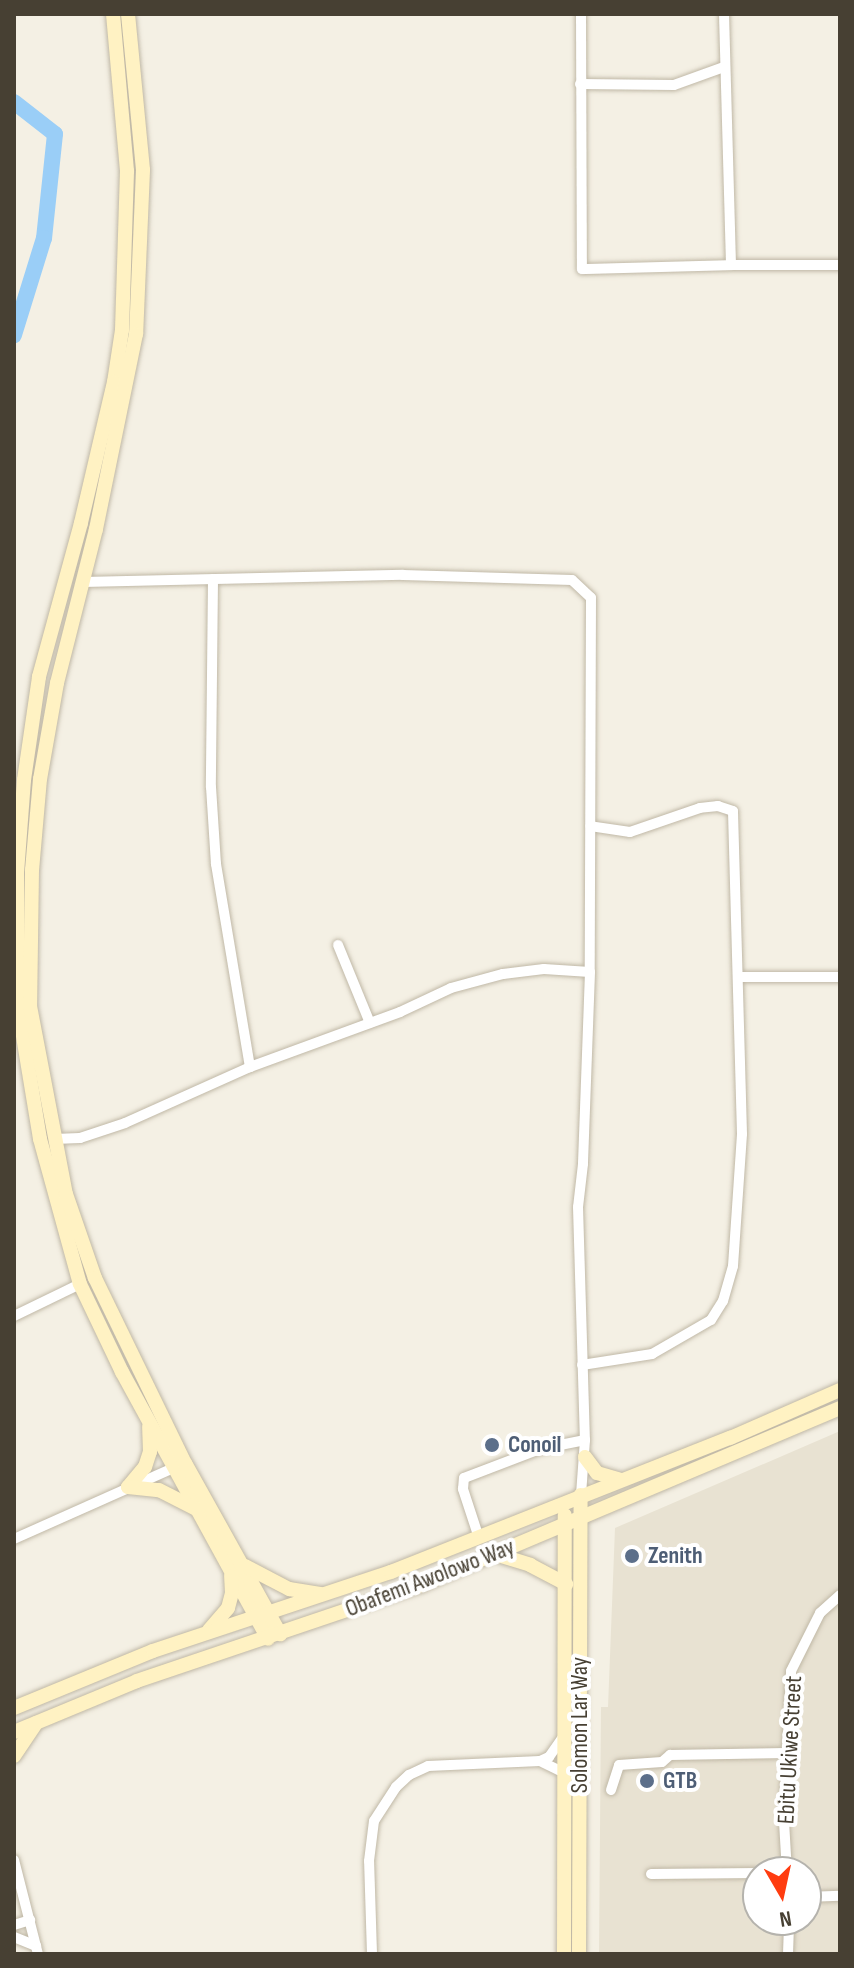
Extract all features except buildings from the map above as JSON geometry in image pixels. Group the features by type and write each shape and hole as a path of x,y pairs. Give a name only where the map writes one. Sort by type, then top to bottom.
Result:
{"main road":[{"path":"113,14 127,171 128,227 122,330 114,382 81,523 39,677 24,780 18,857 23,975 66,1194 95,1278 198,1510 234,1565 289,1589 330,1595"},
{"path":"128,14 143,170 136,334 83,582 57,683 40,779 18,1006 40,1139 80,1284 148,1419 179,1465 274,1636"},
{"name":"Obafemi Awolowo Way","path":"14,1708 108,1668 330,1595 479,1538 840,1390"},
{"name":"Obafemi Awolowo Way","path":"14,1732 137,1681 382,1600 840,1408"},
{"path":"128,1487 145,1467 150,1452 148,1419"},
{"path":"585,1457 597,1473 621,1480"},
{"path":"128,1487 159,1490 198,1510"},
{"name":"Solomon Lar Way","path":"579,1954 581,1495"},
{"name":"Solomon Lar Way","path":"564,1503 564,1954"},
{"path":"495,1554 530,1565 566,1584"},
{"path":"204,1634 228,1608 234,1565"},
{"path":"14,1756 36,1723"}],"street":[{"path":"581,14 582,269 840,265"},
{"path":"724,14 731,265"},
{"path":"580,84 674,85 724,67"},
{"path":"83,582 403,575 577,583 591,598 590,972 583,1164 578,1207 585,1440 581,1495"},
{"path":"213,579 211,787 216,864 250,1067"},
{"path":"582,1365 652,1354 711,1320 723,1301 733,1266 742,1134 733,811 718,806 700,808 630,832 590,826"},
{"path":"338,945 370,1023"},
{"path":"54,1139 80,1138 125,1123 250,1067 370,1023 451,988 503,974 544,969 590,972"},
{"path":"738,977 840,977"},
{"path":"14,1316 80,1284"},
{"path":"479,1538 463,1489 464,1478 540,1449 585,1440"},
{"path":"14,1539 179,1465"},
{"name":"Ebitu Ukiwe Street","path":"786,1856 784,1822 791,1671 820,1613 840,1595"},
{"path":"372,1954 369,1861 374,1821 396,1787 409,1775 428,1766 540,1761 549,1757 563,1736"},
{"path":"611,1790 619,1765 662,1762 670,1755 786,1753"},
{"path":"540,1761 563,1772"},
{"path":"14,1860 37,1950"},
{"path":"651,1874 742,1873"},
{"path":"14,1903 22,1890"},
{"path":"14,1925 30,1920"},
{"path":"14,1937 37,1950"}],"shaded area":[{"path":"840,1431 840,1954 599,1954 601,1707 608,1707 615,1528"}],"waterway":[{"path":"14,102 55,134 44,238 14,335"}],"place":[{"name":"Conoil","path":"492,1445"},
{"name":"Zenith","path":"632,1556"},
{"name":"GTB","path":"647,1781"}]}
